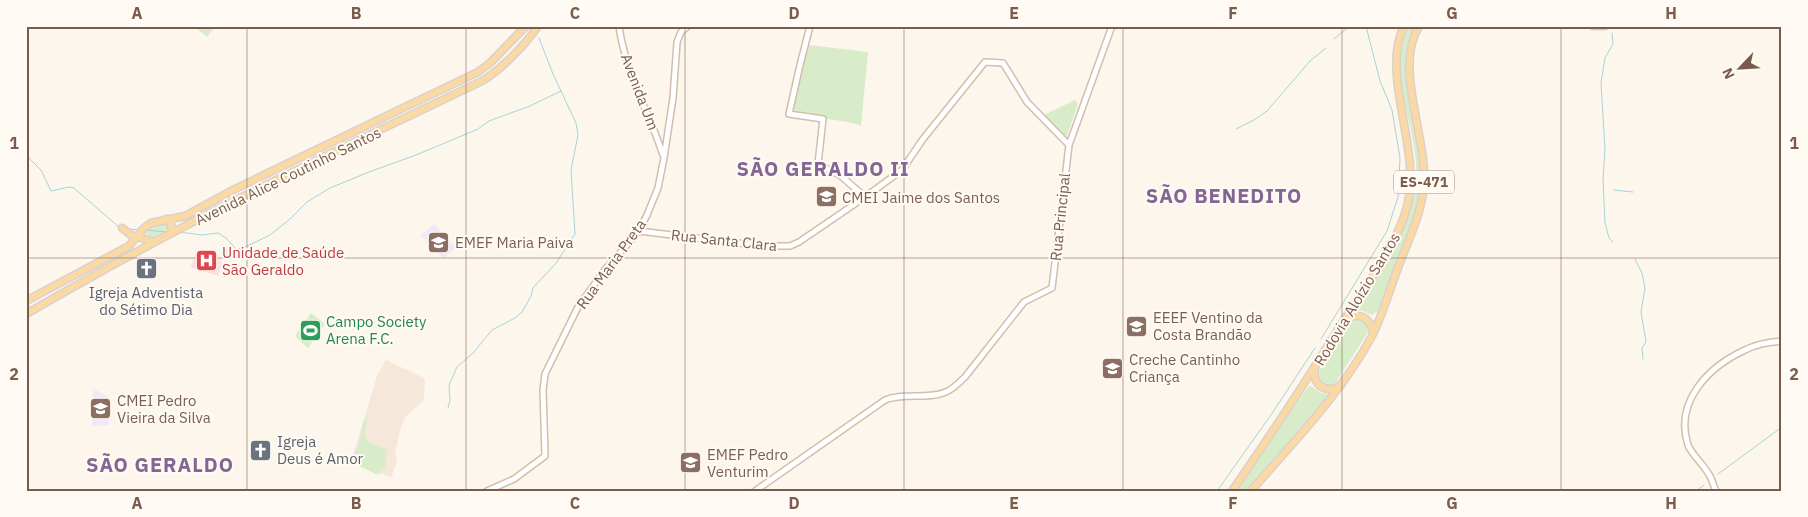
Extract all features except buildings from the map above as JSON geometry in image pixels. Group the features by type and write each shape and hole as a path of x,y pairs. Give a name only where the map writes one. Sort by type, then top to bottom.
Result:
{"main road":[{"name":"Avenida Alice Coutinho Santos","path":"26,302 129,246 151,222 185,216 235,189 478,72 490,63 526,26"},
{"name":"Avenida Alice Coutinho Santos","path":"26,314 102,270 124,260 152,242 482,81 497,70 528,39 538,26"},
{"name":"Rodovia Aloízio Santos","path":"1232,491 1278,425 1395,239 1406,210 1409,199 1411,157 1395,64 1398,41 1404,26"},
{"name":"Rodovia Aloízio Santos","path":"1251,491 1322,410 1343,382 1373,333 1416,225 1424,192 1423,152 1409,68 1411,42 1419,26"},
{"path":"1593,26 1605,26"},
{"path":"166,219 171,225 172,233"},
{"path":"144,228 144,234 152,242"},
{"path":"129,246 129,239 124,230 152,242"},
{"path":"1345,319 1355,315 1361,316 1370,323 1373,333"},
{"path":"1315,367 1315,380 1319,386 1325,389 1332,389 1343,382"}],"street":[{"name":"Avenida Um","path":"619,26 621,43 629,71 664,158"},
{"name":"Rua Maria Preta","path":"487,491 514,479 545,456 543,390 545,374 578,307 604,271 639,231 658,188 673,98 677,42 681,32 688,26"},
{"path":"810,26 789,114 823,119 818,164 841,176 865,197"},
{"name":"Rua Principal","path":"755,491 881,402 892,397 944,393 955,387 1024,302 1052,288 1069,146 1112,26"},
{"name":"Rua Santa Clara","path":"639,231 763,246 790,246 799,242 902,170 923,139 985,62 1003,63 1027,102 1069,146"},
{"path":"1716,491 1709,474 1689,448 1684,427 1690,401 1703,380 1713,370 1754,346 1782,341"}],"shaded area":[{"name":"EMEF Maria Paiva","path":"434,224 456,247 443,259 421,235"},
{"name":"Unidade de Saúde São Geraldo","path":"198,251 218,258 222,264 218,276 190,267"},
{"path":"386,360 424,378 425,381 424,400 406,416 400,430 395,453 397,462 391,478 351,462 377,376"},
{"name":"CMEI Pedro Vieira da Silva","path":"93,388 110,398 109,425 92,426"}],"green space":[{"path":"194,26 215,26 207,37"},
{"path":"1407,26 1414,26 1405,54 1405,69 1419,142 1421,185 1416,216 1404,249 1378,311 1372,315 1356,310 1397,242 1411,205 1415,185 1415,151 1399,66 1400,45"},
{"path":"809,45 868,52 861,126 845,121 805,115 793,108 806,47"},
{"path":"1075,100 1078,104 1066,139 1044,115"},
{"path":"166,223 168,229 154,239 146,234 150,226"},
{"name":"Campo Society Arena F.C.","path":"311,313 325,324 308,348 295,336"},
{"path":"1357,318 1364,320 1368,327 1368,332 1335,384 1329,387 1320,383 1318,373 1350,321"},
{"path":"1311,386 1321,393 1330,394 1246,491 1234,491 1308,387"},
{"path":"364,420 367,420 365,433 367,441 387,450 385,469 381,468 378,475 351,462 358,446"}],"waterway":[{"path":"1334,39 1350,26"},
{"path":"1321,339 1387,231 1398,197 1400,158 1392,110 1380,81 1366,26"},
{"path":"1612,33 1613,44 1605,58 1601,83 1605,149 1603,180 1605,223 1609,238 1613,242"},
{"path":"448,408 450,400 449,385 457,367 473,353 492,330 515,318 522,312 531,296 533,288 556,263 575,234 571,170 578,135 576,123 553,74 539,38"},
{"path":"1236,129 1267,111 1310,61 1326,48"},
{"path":"179,232 202,235 218,233 226,238 236,249 243,248 270,235 307,202 330,188 478,129 489,121 530,106 561,91"},
{"path":"26,155 41,170 51,191 69,187 74,188 120,228"},
{"path":"1614,190 1633,192"},
{"path":"129,229 140,230"},
{"path":"146,230 167,232"},
{"path":"1635,259 1642,273 1645,288 1641,312 1646,342 1642,348 1643,359"},
{"path":"1217,491 1273,412 1315,348"},
{"path":"1718,474 1782,427"},
{"path":"1696,491 1704,485"}],"place":[{"name":"CMEI Jaime dos Santos","path":"826,197"},
{"name":"EMEF Maria Paiva","path":"439,242"},
{"name":"Unidade de Saúde São Geraldo","path":"206,261"},
{"name":"Igreja Adventista do Sétimo Dia","path":"146,269"},
{"name":"EEEF Ventino da Costa Brandão","path":"1137,326"},
{"name":"Campo Society Arena F.C.","path":"310,330"},
{"name":"Creche Cantinho Criança","path":"1113,368"},
{"name":"CMEI Pedro Vieira da Silva","path":"101,409"},
{"name":"Igreja Deus é Amor","path":"261,450"},
{"name":"EMEF Pedro Venturim","path":"691,463"}],"district":[{"name":"SÃO GERALDO II","path":"823,168"},
{"name":"SÃO BENEDITO","path":"1224,195"},
{"name":"SÃO GERALDO","path":"160,464"}]}
